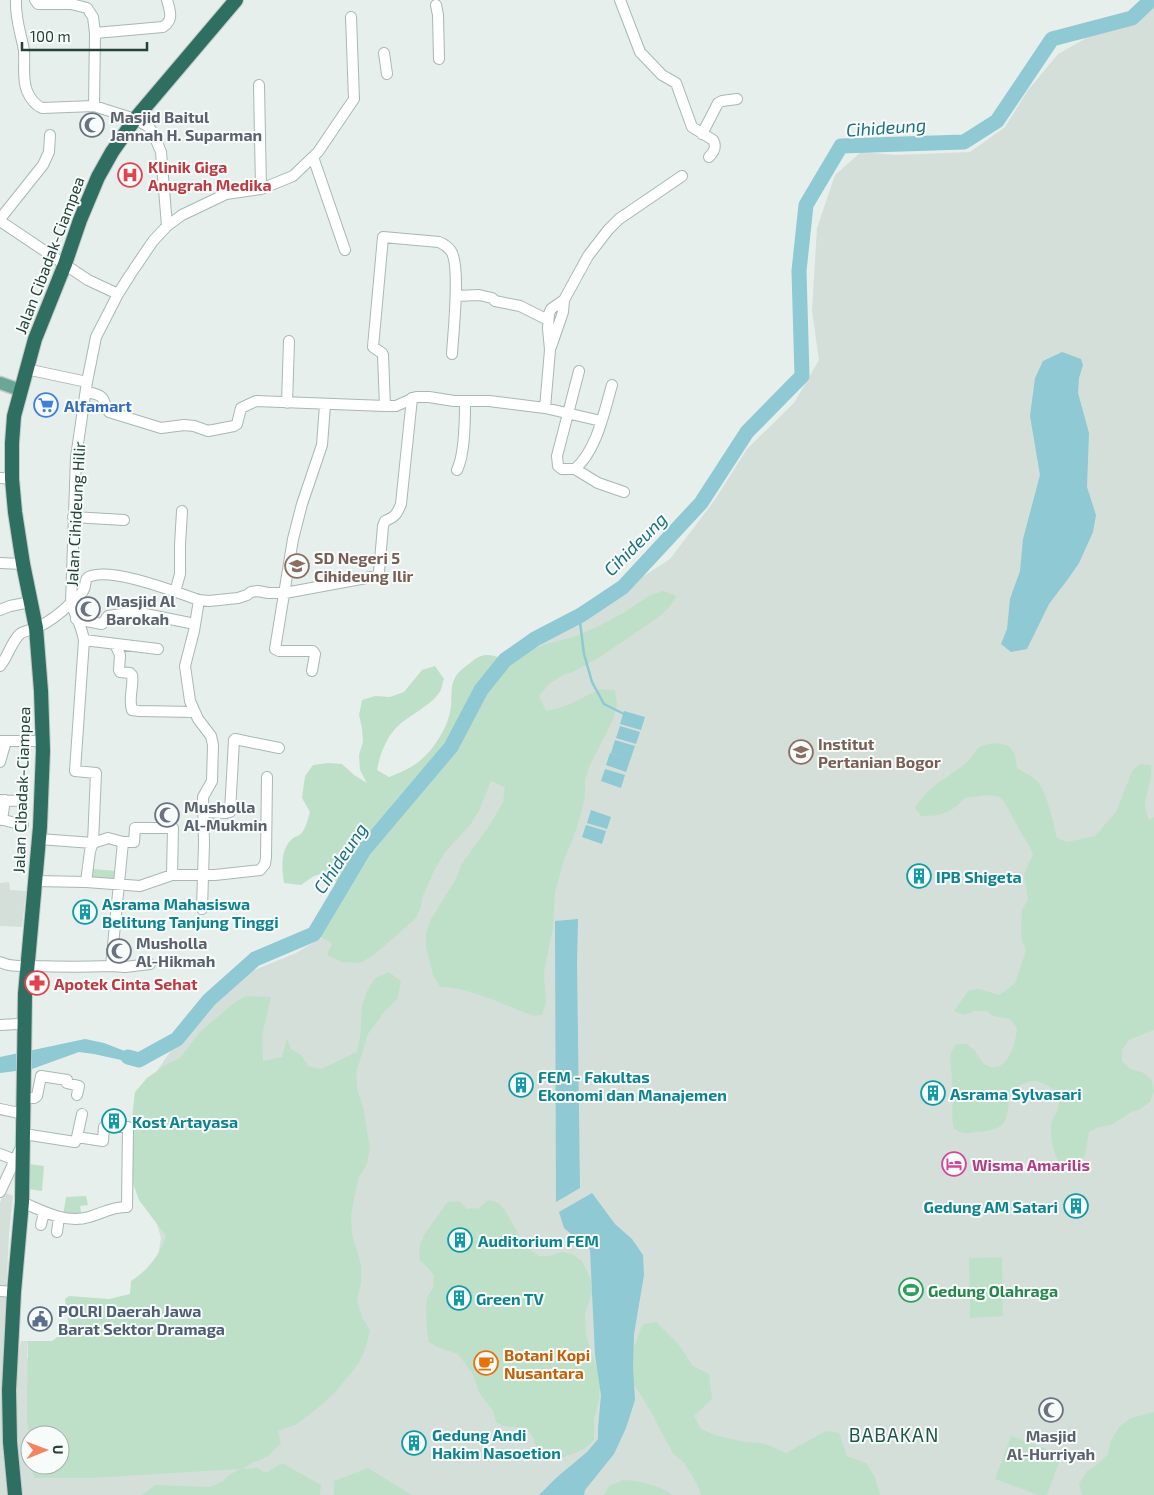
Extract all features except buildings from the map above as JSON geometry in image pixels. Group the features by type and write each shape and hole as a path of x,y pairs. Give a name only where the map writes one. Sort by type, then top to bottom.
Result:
{"highway":[{"name":"Jalan Cibadak-Ciampea","path":"15,1495 10,1442 7,1292 22,1202 24,1021 42,797 43,740 36,628 15,512 6,479 14,416 35,339 98,177 112,152 135,119 236,0"}],"main road":[{"path":"0,383 20,390"}],"street":[{"path":"16,0 15,14 24,52 26,89 31,99 37,106 42,108 94,106 135,119 149,127 161,152 167,226"},
{"path":"35,0 38,4 71,4 87,8 93,17 95,33 94,106"},
{"path":"95,33 163,26 170,19 167,0"},
{"path":"620,0 640,52 662,75 676,83 692,127 714,140 714,151 709,157"},
{"path":"436,5 439,59"},
{"name":"Jalan Cihideung Hilir","path":"71,603 76,457 96,338 118,294 167,226 182,215 226,194 262,189 293,176 318,152 354,99 352,17"},
{"path":"384,53 387,74"},
{"path":"259,85 262,189"},
{"path":"702,134 718,103 737,99"},
{"path":"50,135 49,152 43,165 0,220 88,280 118,294"},
{"path":"313,157 345,250"},
{"path":"550,350 563,312 564,300 588,256 618,219 682,176"},
{"path":"385,406 383,355 373,347 383,238 439,242 445,245 452,253 455,262 456,296 452,354"},
{"path":"456,296 479,295 492,298 495,301 520,306 548,320"},
{"path":"545,408 550,350 549,314 552,309 564,300"},
{"path":"287,403 290,341"},
{"path":"26,369 87,387 101,396 109,412 161,428 184,425 208,431 234,426 237,424 241,408 256,401 385,406 401,404 412,398 429,397 454,402 489,401 545,408 601,421"},
{"path":"579,370 556,461 562,469 575,469 598,483 624,492"},
{"path":"575,469 582,463 594,442 612,386"},
{"name":"Jalan Cihideung Hilir","path":"0,666 8,656 15,640 22,633 50,621 71,603 83,592 84,583 89,576 102,574 119,576 199,600 209,601 238,598 258,591 285,593 377,576 379,572 383,526 385,521 394,518 400,504 412,398"},
{"path":"457,470 463,440 465,402"},
{"path":"312,672 315,654 313,651 279,651 274,649 293,539 322,445 325,405"},
{"path":"175,592 180,574 182,511"},
{"path":"74,517 124,520"},
{"path":"0,563 23,564"},
{"path":"199,600 185,666 190,702 198,719 212,740 212,781 203,797 202,909"},
{"path":"0,610 30,602"},
{"path":"71,603 84,640 75,771 96,773 93,842 86,882"},
{"path":"76,619 102,624 108,616 135,612 195,624"},
{"path":"84,640 158,649"},
{"path":"115,644 120,654 120,672 132,675 132,710 194,712"},
{"path":"204,812 230,812 235,739 279,748"},
{"path":"0,762 3,741 43,740"},
{"path":"36,881 140,886 172,875 203,876 260,870 265,864 266,857 267,777"},
{"path":"20,801 2,800 1,819 24,825"},
{"path":"38,839 93,842 108,838 123,842 134,842 135,828 173,828 172,875"},
{"path":"111,966 123,842"},
{"path":"0,962 20,967 150,964"},
{"path":"0,1025 18,1024 24,1021"},
{"path":"24,1093 34,1098 38,1096 42,1076 67,1080 67,1083 79,1086 77,1095"},
{"path":"0,1109 24,1114"},
{"path":"0,1190 24,1137 75,1142 82,1114"},
{"path":"22,1202 59,1217 78,1219 86,1218 110,1208 127,1207 128,1127 104,1127 103,1141 77,1137"},
{"path":"0,1154 15,1160"},
{"path":"41,1225 44,1212"},
{"path":"57,1232 59,1217"}],"shaded area":[{"name":"Institut Pertanian Bogor","path":"1154,0 1154,1495 0,1495 0,1203 4,1192 13,1196 9,1233 3,1360 17,1359 21,1341 28,1341 27,1358 133,1304 155,1273 161,1238 131,1134 149,1082 201,1008 252,971 296,953 330,933 473,711 528,646 590,611 670,559 714,501 747,449 794,403 819,360 812,311 817,228 835,175 861,152 895,155 970,152 1005,127 1028,90 1058,54"},
{"path":"9,882 10,890 26,891 22,927 0,926 0,883"}],"green space":[{"path":"663,591 677,596 668,609 600,657 549,684 539,696 546,711 573,703 600,689 615,690 617,705 613,720 590,765 585,780 585,797 581,813 555,892 553,928 544,972 546,1003 542,1015 533,1016 475,993 440,987 433,975 426,947 426,933 431,919 456,879 461,865 489,826 503,802 505,787 491,781 479,811 470,825 446,851 436,867 415,919 373,956 359,963 342,962 327,955 332,943 314,934 330,913 338,884 329,872 314,876 301,885 284,883 283,855 287,844 302,833 306,826 310,812 302,798 305,776 313,765 342,764 367,783 360,770 359,755 363,742 359,715 362,700 375,696 390,697 404,692 422,670 435,666 444,679 441,690 435,697 399,725 387,740 377,770 389,777 421,760 438,740 448,719 454,679 460,671 475,659 487,655 505,660 546,644 573,637 625,612 650,595"},
{"path":"997,743 1009,746 1015,755 1017,768 1039,784 1049,807 1057,838 1067,842 1095,836 1116,812 1132,771 1140,764 1151,765 1152,770 1145,808 1149,820 1154,817 1154,1030 1129,1040 1122,1050 1122,1061 1130,1069 1142,1072 1151,1079 1154,1091 1150,1102 1140,1109 1111,1125 1099,1127 1089,1132 1085,1156 1075,1167 1063,1165 1055,1155 1051,1125 1058,1108 1059,1099 1056,1092 1045,1084 1032,1081 1020,1085 1011,1092 1007,1117 1001,1126 996,1129 963,1133 954,1129 952,1119 953,1098 950,1055 956,1044 966,1044 974,1050 984,1063 995,1067 1006,1061 1013,1048 1017,1028 1010,1019 993,1016 987,1011 974,1011 964,1015 954,1011 968,991 979,989 999,995 1015,983 1026,950 1022,941 1021,931 1022,910 1028,899 1024,874 1033,854 1000,797 988,795 965,798 946,813 934,816 921,816 915,808 920,800 938,783 965,764 978,748"},
{"path":"92,869 117,871 115,882 91,880"},
{"path":"389,972 401,981 398,998 385,1011 368,1034 356,1073 357,1089 363,1107 370,1148 367,1164 358,1179 351,1215 352,1234 361,1265 361,1283 357,1300 362,1317 370,1330 366,1347 359,1363 324,1403 297,1424 278,1431 281,1443 267,1457 243,1469 258,1468 266,1473 282,1463 321,1485 320,1495 142,1495 155,1485 210,1487 223,1481 240,1469 90,1478 34,1478 33,1475 70,1475 70,1425 28,1425 28,1341 52,1341 70,1328 65,1299 69,1296 109,1299 130,1294 131,1281 153,1262 166,1236 139,1200 133,1184 131,1126 135,1092 147,1078 167,1064 180,1058 199,1033 234,1003 246,996 271,997 262,1036 263,1061 282,1057 287,1038 291,1049 301,1055 308,1066 321,1069 357,1052 362,1006 367,991 375,978"},
{"path":"29,1164 44,1166 42,1191 28,1189"},
{"path":"86,1196 88,1205 80,1206 82,1217 63,1216 66,1197"},
{"path":"488,1200 499,1203 529,1249 539,1256 550,1256 561,1252 572,1254 582,1261 591,1281 592,1293 585,1314 586,1336 597,1368 600,1388 594,1419 594,1440 584,1449 566,1456 547,1461 538,1456 534,1440 527,1430 519,1427 507,1427 496,1422 493,1411 480,1394 472,1373 458,1354 437,1347 429,1342 426,1309 427,1298 433,1288 434,1276 420,1261 419,1255 422,1240 427,1230 448,1202 459,1201 467,1209 479,1208"},
{"path":"1002,1257 1003,1316 970,1318 969,1258"},
{"path":"656,1322 679,1345 693,1366 709,1374 712,1399 694,1416 701,1429 715,1435 744,1442 760,1443 786,1453 826,1431 839,1433 847,1456 866,1463 875,1477 880,1495 701,1495 692,1475 684,1463 672,1452 650,1410 633,1383 631,1355 643,1324"},
{"path":"1154,1412 1154,1495 1082,1495 1079,1484 1087,1471 1108,1454 1111,1440 1120,1426 1131,1418"},
{"path":"1011,1436 1062,1455 1047,1495 1038,1495 995,1479"},
{"path":"368,1468 412,1495 334,1495 334,1481"},
{"path":"623,1480 649,1484 673,1495 604,1495 609,1486"}],"water":[{"path":"1062,352 1081,359 1083,365 1079,378 1078,393 1089,433 1087,487 1096,515 1093,532 1079,563 1049,604 1027,649 1011,652 1001,644 1007,629 1010,599 1020,571 1023,539 1040,475 1030,416 1035,378 1043,361"},
{"path":"624,711 645,717 641,730 620,724"},
{"path":"620,726 640,732 636,744 616,738"},
{"path":"615,740 635,746 626,772 606,765 610,753 623,757 611,753"},
{"path":"605,769 625,775 621,788 601,781"},
{"path":"591,810 611,817 607,829 587,823"},
{"path":"586,825 606,831 602,844 582,837"},
{"path":"578,919 580,1188 556,1202 555,921"},
{"path":"85,1039 104,1043 130,1053 144,1053 147,1061 139,1064 79,1052 32,1069 0,1073 0,1057"},
{"path":"592,1193 615,1224 632,1239 643,1255 644,1275 634,1334 635,1400 626,1428 614,1454 585,1490 584,1495 539,1495 587,1452 598,1439 601,1395 595,1355 590,1250 564,1228 559,1212"}],"waterway":[{"name":"Cihideung","path":"128,1057 139,1060 177,1039 209,1000 255,959 314,934 364,850 451,747 481,690 505,660 535,639 581,615 623,587 701,503 747,432 802,376 799,271 806,205 841,146 964,142 997,121 1052,39 1132,18 1151,0"},
{"path":"581,615 580,622 584,654 592,682 604,704 626,715"}],"place":[{"name":"Masjid Baitul Jannah H. Suparman","path":"92,125"},
{"name":"Klinik Giga Anugrah Medika","path":"130,175"},
{"name":"Alfamart","path":"46,405"},
{"name":"SD Negeri 5 Cihideung Ilir","path":"297,566"},
{"name":"Masjid Al Barokah","path":"88,609"},
{"name":"Institut Pertanian Bogor","path":"801,752"},
{"name":"Musholla Al-Mukmin","path":"167,815"},
{"name":"IPB Shigeta","path":"919,876"},
{"name":"Asrama Mahasiswa Belitung Tanjung Tinggi","path":"85,912"},
{"name":"Musholla Al-Hikmah","path":"119,951"},
{"name":"Apotek Cinta Sehat","path":"37,983"},
{"name":"FEM - Fakultas Ekonomi dan Manajemen","path":"521,1085"},
{"name":"Asrama Sylvasari","path":"933,1093"},
{"name":"Kost Artayasa","path":"114,1121"},
{"name":"Wisma Amarilis","path":"954,1164"},
{"name":"Gedung AM Satari","path":"1076,1206"},
{"name":"Auditorium FEM","path":"460,1240"},
{"name":"Gedung Olahraga","path":"911,1290"},
{"name":"Green TV","path":"459,1298"},
{"name":"POLRI Daerah Jawa Barat Sektor Dramaga","path":"40,1319"},
{"name":"Botani Kopi Nusantara","path":"486,1363"},
{"name":"Masjid Al-Hurriyah","path":"1051,1410"},
{"name":"Gedung Andi Hakim Nasoetion","path":"414,1443"}],"district":[{"name":"BABAKAN","path":"894,1434"}]}
